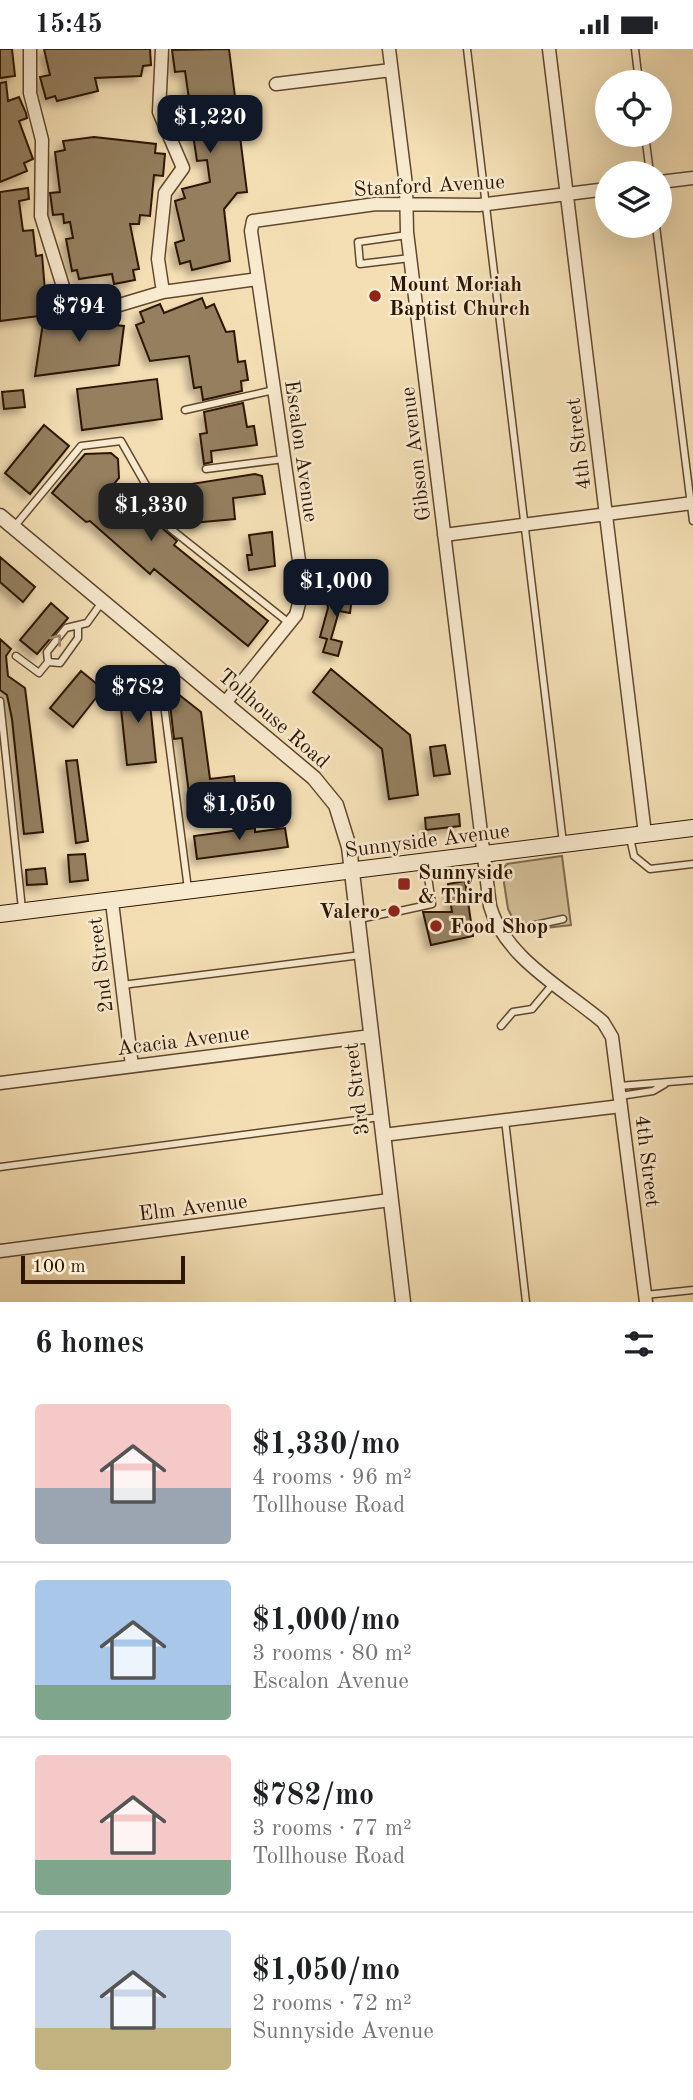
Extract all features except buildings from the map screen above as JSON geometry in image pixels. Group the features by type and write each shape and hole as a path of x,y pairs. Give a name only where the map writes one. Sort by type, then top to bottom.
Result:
{"main road":[{"name":"Sunnyside Avenue","path":"0,914 693,828"}],"street":[{"path":"30,49 30,93 42,140 41,216 66,296 75,300 116,306 163,292 258,279"},
{"path":"162,49 159,112 183,167 165,193 158,259 163,292"},
{"name":"Gibson Avenue","path":"389,49 407,205 407,235 484,854"},
{"name":"4th Street","path":"549,49 606,514 637,835"},
{"path":"276,84 391,70"},
{"path":"672,181 693,178"},
{"name":"Stanford Avenue","path":"253,221 376,204 485,204 595,190"},
{"name":"Escalon Avenue","path":"225,703 296,615 303,588 251,231 253,221"},
{"path":"444,535 692,503"},
{"name":"Tollhouse Road","path":"0,516 314,778 328,794 343,821 351,870"},
{"path":"484,854 490,906 501,932 554,983"},
{"name":"3rd Street","path":"351,870 403,1302"},
{"name":"2nd Street","path":"112,902 132,1066"},
{"name":"4th Street","path":"554,983 606,1026 614,1045 646,1299"},
{"name":"Acacia Avenue","path":"0,1083 370,1036"},
{"path":"383,1135 505,1120 620,1096"},
{"name":"Elm Avenue","path":"0,1251 390,1200"}],"lane":[{"path":"467,49 564,845"},
{"path":"635,49 638,70"},
{"path":"407,235 358,242 360,264 410,258"},
{"path":"658,238 693,521"},
{"path":"185,410 274,390"},
{"path":"14,527 81,446 121,441 171,529 289,624"},
{"path":"206,469 284,459"},
{"path":"16,656 39,673 48,662 47,652 66,628 78,628 87,623 102,602"},
{"path":"48,662 60,663 78,638 78,628"},
{"path":"180,665 162,689 188,891"},
{"path":"0,701 23,911"},
{"path":"637,835 634,856 650,869 693,864"},
{"path":"400,911 432,904 425,861"},
{"path":"357,919 387,913"},
{"path":"501,932 563,919"},
{"path":"122,985 362,955"},
{"path":"501,1026 513,1012 532,1009 554,983"},
{"path":"620,1096 653,1091 665,1084 693,1080"},
{"path":"0,1167 380,1117"},
{"path":"505,1120 526,1302"},
{"path":"646,1299 693,1290"}],"shaded area":[{"path":"562,856 571,925 519,931 508,909 502,870 507,864"}],"place":[{"name":"Mount Moriah Baptist Church","path":"375,296"},
{"name":"Sunnyside & Third","path":"404,884"},
{"name":"Valero","path":"394,911"},
{"name":"Food Shop","path":"436,926"}]}
